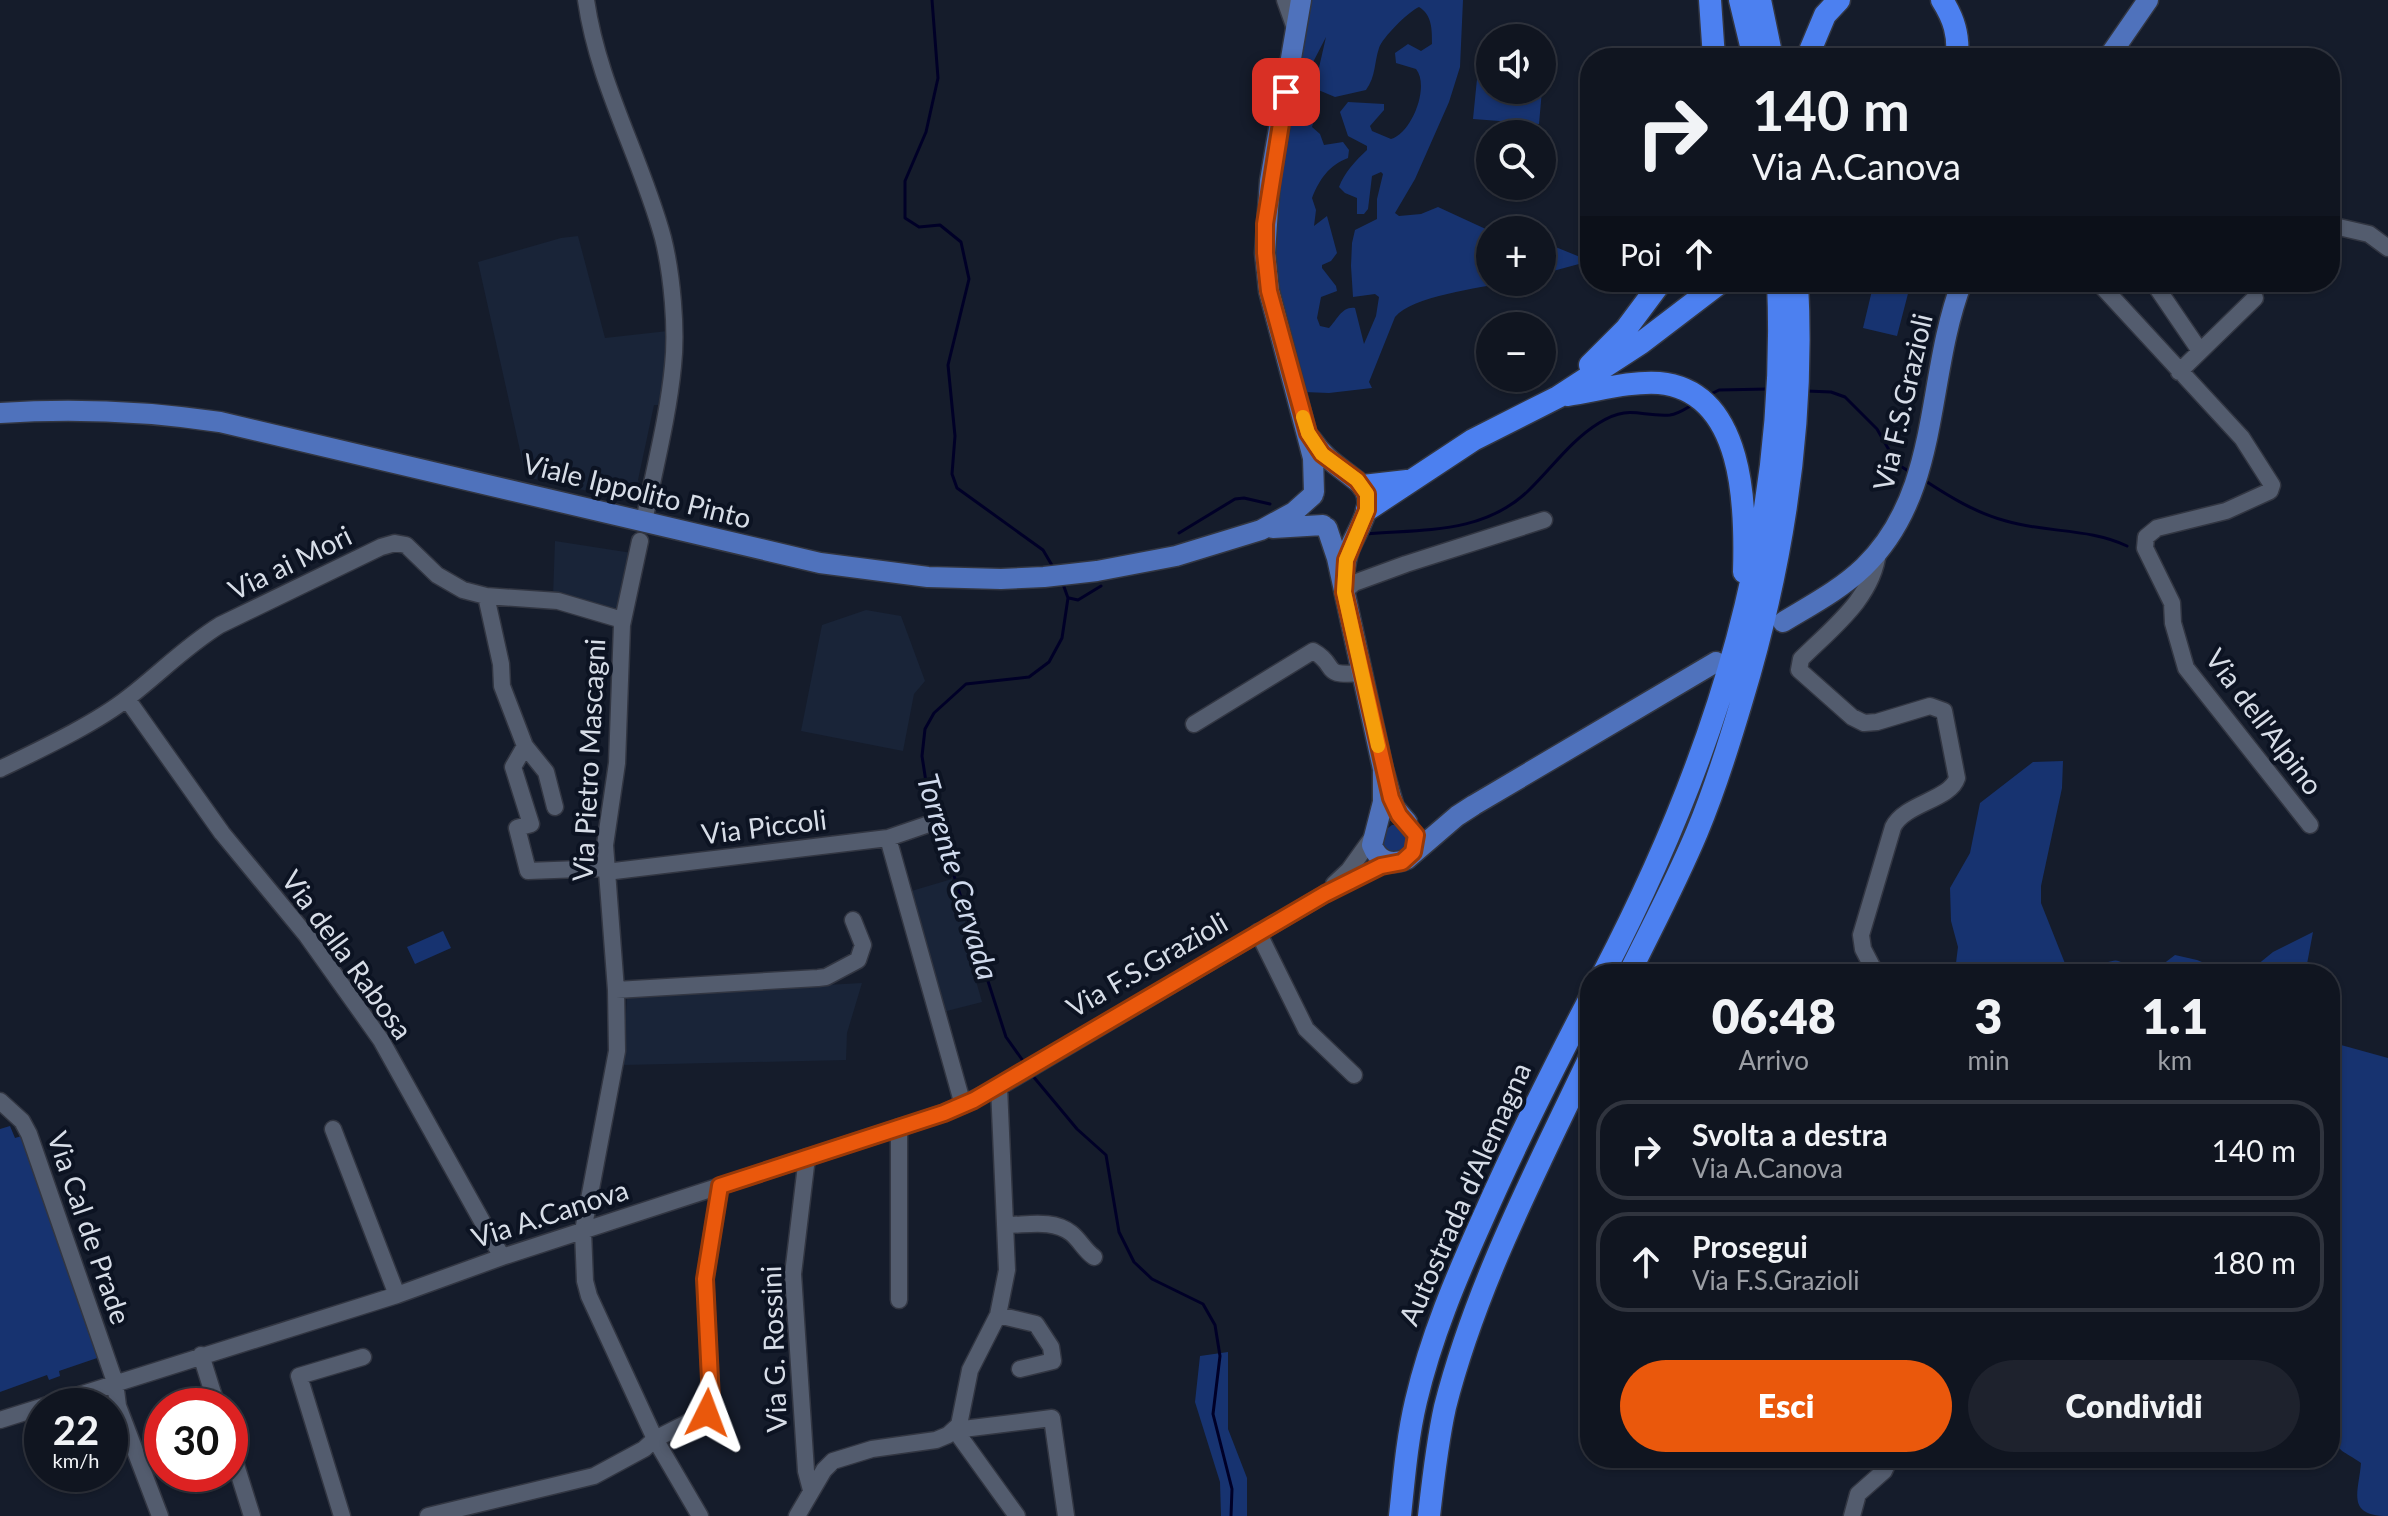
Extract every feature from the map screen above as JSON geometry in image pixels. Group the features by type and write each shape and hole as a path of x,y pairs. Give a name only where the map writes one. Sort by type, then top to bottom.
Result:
{"highway":[{"path":"1710,0 1713,48"},
{"path":"1740,0 1752,48"},
{"path":"1760,0 1770,48"},
{"path":"1811,48 1825,15 1839,0"},
{"path":"1942,0 1952,16 1957,32 1957,48"},
{"path":"1558,397 1626,329 1654,292"},
{"path":"1365,515 1408,481 1473,440 1558,397 1641,343 1708,292"},
{"path":"1608,964 1675,824 1708,739 1736,649 1752,583 1775,444 1779,384 1778,292"},
{"path":"1634,964 1697,831 1729,743 1772,589 1786,518 1795,443 1797,292"},
{"path":"1558,397 1660,383 1699,398 1711,411 1730,443 1743,490 1744,583 1736,649"},
{"path":"1356,481 1408,481"},
{"name":"Autostrada d'Alemagna","path":"1400,1516 1415,1403 1449,1293 1529,1114 1580,1017"},
{"name":"Autostrada d'Alemagna","path":"1429,1516 1434,1466 1445,1410 1479,1300 1580,1079"}],"main road":[{"path":"1301,0 1270,181 1265,253 1269,291 1315,469 1312,508 1325,527 1344,592 1394,807 1416,835 1406,858 1384,861 1372,845 1383,802 1383,769"},
{"path":"2115,48 2148,0"},
{"name":"Via F.S.Grazioli","path":"1783,622 1838,588 1878,552 1897,527 1913,492 1924,452 1948,330 1959,292"},
{"name":"Viale Ippolito Pinto","path":"0,413 126,411 220,422 642,531 870,571 965,579 1044,577 1176,556 1261,530 1298,525 1325,527"},
{"path":"1308,433 1322,454 1356,481 1367,494 1365,515 1346,560 1344,592"},
{"path":"1314,494 1331,476 1356,481"},
{"name":"Viale Ippolito Pinto","path":"1261,530 1294,512 1314,494"},
{"path":"1325,527 1349,530 1365,515"},
{"name":"Via F.S.Grazioli","path":"1406,858 1457,816 1716,662"},
{"name":"Via F.S.Grazioli","path":"1409,824 1430,826 1457,816"},
{"path":"1374,833 1393,818 1409,824"}],"street":[{"path":"586,0 595,52 663,239 669,274 673,366 642,531"},
{"path":"1285,0 1296,32"},
{"path":"2340,227 2369,234 2388,248"},
{"name":"Via dell'Alpino","path":"2107,292 2242,438 2269,479 2270,491 2226,511 2157,528 2146,537 2145,548 2172,603 2173,623 2186,668 2310,825"},
{"path":"2160,292 2200,351"},
{"path":"2179,372 2255,298"},
{"path":"1344,592 1354,583 1406,564 1544,520"},
{"name":"Via Pietro Mascagni","path":"642,531 622,625 617,763 606,827 606,870 616,990 616,1062 583,1231 585,1281 589,1296 655,1439 700,1516"},
{"name":"Via ai Mori","path":"0,769 29,756 127,699 200,637 381,547 395,543 406,545 449,584 486,596 558,601 619,619 622,625"},
{"path":"1871,964 1863,949 1861,935 1893,827 1901,815 1953,787 1957,778 1944,711 1930,706 1864,723 1852,717 1799,670 1801,659 1863,594 1874,575 1878,552"},
{"path":"486,596 501,664 502,686 525,746 546,772 555,807"},
{"path":"1194,724 1313,651 1339,676 1362,673"},
{"name":"Via della Rabosa","path":"127,699 222,833 307,936 381,1040 502,1257"},
{"name":"Via Piccoli","path":"525,746 513,767 531,824 517,828 528,871 606,870 888,838 926,825"},
{"name":"Via F.S.Grazioli","path":"1325,894 1349,870 1374,833"},
{"path":"888,838 963,1105"},
{"name":"Via F.S.Grazioli","path":"999,1087 1325,894 1381,866 1406,858"},
{"path":"616,990 826,977 858,960 863,945 853,920"},
{"path":"1258,932 1306,1029 1354,1075"},
{"path":"955,1430 960,1422 973,1359 998,1315 1007,1270 999,1087"},
{"name":"Via A.Canova","path":"0,1420 397,1295 502,1257 963,1105 999,1087"},
{"name":"Via Cal de Prade","path":"0,1101 22,1121 29,1134 115,1382 118,1406 160,1516"},
{"path":"899,1127 899,1300"},
{"path":"333,1129 397,1295"},
{"name":"Via G. Rossini","path":"807,1157 793,1274 806,1471 811,1490"},
{"path":"428,1516 472,1510 594,1476 634,1455 655,1439 704,1417 710,1410 705,1279 720,1186"},
{"path":"1006,1225 1058,1226 1068,1230 1082,1248 1094,1257"},
{"path":"998,1315 1036,1324 1054,1352 1053,1361 1020,1369"},
{"path":"201,1355 211,1388"},
{"path":"342,1516 299,1376 363,1357"},
{"path":"797,1516 824,1470 836,1460 872,1449 936,1440 955,1430 1052,1418 1066,1516"},
{"path":"955,1430 1017,1516"},
{"path":"1852,1516 1858,1494 1885,1468"},
{"path":"244,1492 252,1516"}],"shaded area":[{"path":"1309,0 1463,0 1460,67 1449,102 1415,179 1395,213 1399,216 1421,214 1438,207 1476,225 1476,288 1431,298 1395,317 1369,382 1372,388 1329,393 1304,392 1276,291 1272,226 1291,109 1300,111 1309,104 1319,103 1312,127 1320,134 1324,145 1343,142 1349,150 1348,158 1326,174 1312,198 1316,210 1314,226 1327,216 1337,253 1322,268 1337,291 1321,297 1317,318 1320,326 1329,328 1343,311 1355,308 1364,344 1376,316 1379,297 1375,294 1353,297 1352,243 1355,230 1377,219 1377,199 1383,174 1372,176 1368,209 1364,214 1357,214 1357,198 1339,187 1367,146 1348,136 1340,112 1348,102 1384,104 1384,110 1370,126 1372,131 1391,139 1399,135 1417,108 1421,86 1416,69 1396,63 1395,53 1408,44 1421,51 1432,44 1430,23 1427,14 1419,7 1396,25 1381,44 1372,80 1366,90 1335,97 1316,89 1326,37 1309,70 1305,69 1306,58 1301,58"},
{"path":"1476,89 1476,104 1541,104 1539,120 1473,119"},
{"path":"578,236 605,338 668,331 664,378 658,405 654,405 638,480 642,492 619,498 526,477 478,262"},
{"path":"1556,248 1580,257 1580,264 1556,270"},
{"path":"1872,292 1908,292 1897,336 1863,328"},
{"path":"555,541 632,553 622,611 553,597"},
{"path":"866,610 901,616 925,681 914,694 903,751 801,731 822,625"},
{"path":"2063,761 2062,788 2041,886 2041,903 2065,964 1955,964 1958,947 1951,921 1950,888 1970,853 1980,803 2033,762"},
{"path":"1392,825 1398,825 1409,836 1409,846 1403,854 1384,853 1380,834"},
{"path":"952,879 970,937 964,939 982,1002 943,1012 908,892"},
{"path":"443,931 451,948 415,964 407,947"},
{"path":"2313,932 2307,964 2258,964 2273,952"},
{"path":"2175,955 2207,964 2163,964"},
{"path":"2114,960 2123,964 2100,964"},
{"path":"862,983 847,1033 846,1060 623,1065 627,996"},
{"path":"2341,1045 2388,1058 2388,1516 2374,1515 2360,1507 2357,1492 2361,1463 2340,1449"},
{"path":"10,1126 15,1138 25,1135 103,1356 59,1371 60,1376 49,1380 47,1375 0,1392 0,1129"},
{"path":"1228,1352 1228,1429 1247,1478 1247,1516 1221,1516 1220,1482 1195,1402 1200,1356"}],"waterway":[{"name":"Torrente Cervada","path":"932,0 938,78 926,132 905,181 905,218 919,227 940,225 961,242 969,279 948,365 955,436 952,474 957,488 1043,550 1053,567"},
{"path":"1709,395 1719,390 1768,389"},
{"path":"1807,391 1831,392 1845,397 1877,429 1897,464 1910,472"},
{"path":"1366,534 1452,527 1492,515 1528,491 1570,446 1609,417 1627,413 1673,414 1692,405"},
{"path":"1924,480 1995,518 2021,525 2098,536 2127,546"},
{"path":"1179,533 1235,499 1270,504"},
{"name":"Torrente Cervada","path":"1026,1065 1006,1037 928,795 922,756 925,729 934,713 966,684 1029,677 1049,662 1062,638 1068,598 1063,584"},
{"path":"1069,598 1078,600 1101,586"},
{"name":"Torrente Cervada","path":"1032,1075 1077,1129 1106,1155 1119,1232 1134,1262 1152,1279 1203,1304 1215,1325 1220,1356 1213,1414 1232,1489 1231,1516"}],"slow traffic":[{"path":"1303,417 1308,433 1322,454 1357,480 1367,494 1367,510 1346,560 1344,592 1378,746"}],"route":[{"path":"707,1413 711,1400 705,1279 720,1186 944,1113 974,1100 1325,894 1381,866 1402,862 1416,847 1416,835 1394,807 1383,769 1344,592 1346,560 1367,510 1367,494 1357,480 1322,454 1308,433 1269,291 1265,224 1286,92"}]}
